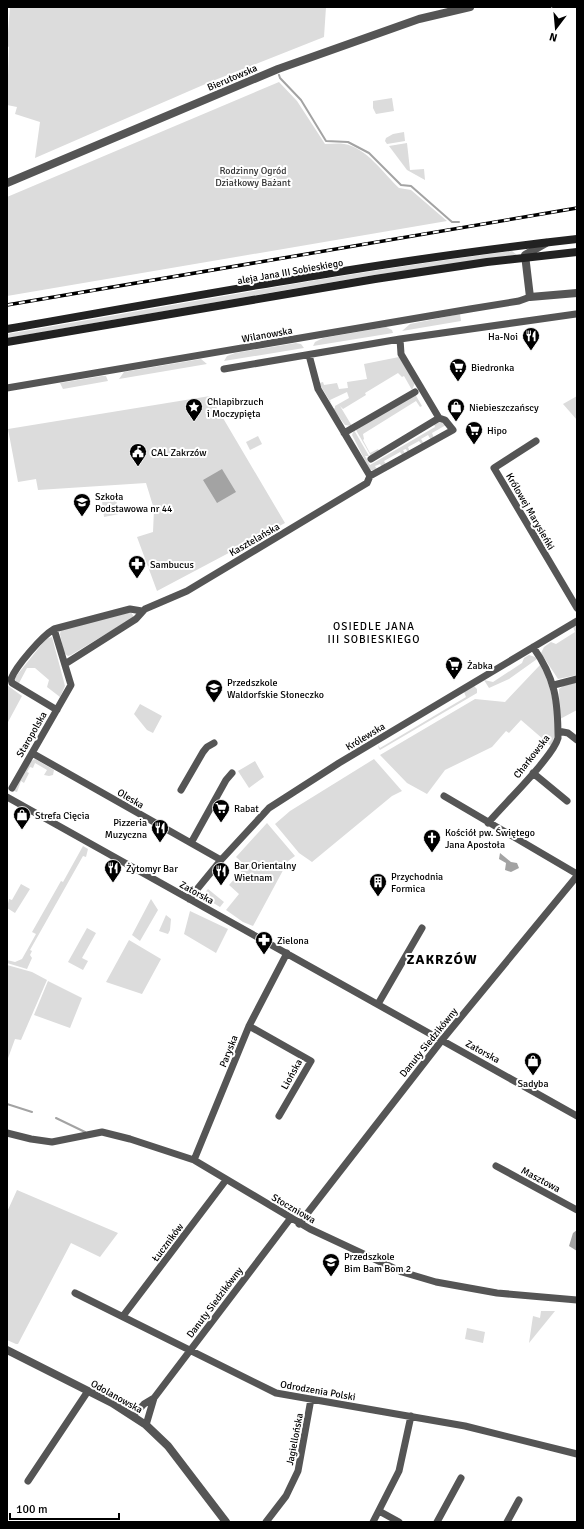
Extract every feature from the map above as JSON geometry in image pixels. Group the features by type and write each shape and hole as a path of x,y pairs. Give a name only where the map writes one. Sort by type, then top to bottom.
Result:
{"main road":[{"name":"aleja Jana III Sobieskiego","path":"7,329 347,271 501,248 577,239"},
{"path":"7,342 375,279 577,252"}],"street":[{"name":"Bierutowska","path":"7,183 278,69 419,19 470,7"},
{"path":"530,297 524,258 529,251 548,242"},
{"name":"Wilanowska","path":"7,388 491,306 530,297 577,293"},
{"path":"224,369 400,339 576,314"},
{"path":"372,459 439,418 401,354 400,339"},
{"path":"309,355 318,389 370,476"},
{"path":"344,433 415,392"},
{"name":"Kasztelańska","path":"65,664 136,619 142,611 186,591 367,483 370,476 453,430 444,420 439,418"},
{"name":"Królowej Marysieńki","path":"536,442 494,468 577,608"},
{"name":"Kasztelańska","path":"54,629 130,609 142,611"},
{"name":"Królewska","path":"189,899 221,860 269,808 339,763 577,621"},
{"path":"54,629 65,664"},
{"name":"Staropolska","path":"54,629 23,661 11,679 12,683 18,688 56,710"},
{"name":"Charkowska","path":"488,824 555,746 558,738 554,685 548,670 533,647"},
{"name":"Staropolska","path":"12,788 71,685 65,664"},
{"path":"554,685 577,680"},
{"path":"558,731 568,734 577,740"},
{"path":"181,790 202,752 214,743"},
{"name":"Oleska","path":"32,753 221,860"},
{"path":"191,843 226,780 232,773"},
{"path":"533,773 567,801"},
{"name":"Zatorska","path":"7,796 577,1116"},
{"path":"444,796 488,824 577,875"},
{"name":"Danuty Siedzikówny","path":"300,1224 442,1040 577,875"},
{"path":"378,1004 422,928"},
{"name":"Paryska","path":"194,1160 249,1026 287,953"},
{"name":"Liońska","path":"249,1026 311,1061 279,1116"},
{"name":"Stoczniowa","path":"7,1133 52,1142 96,1133 107,1133 130,1138 194,1160 290,1219 386,1266 427,1280 517,1296 577,1300"},
{"name":"Masztowa","path":"496,1166 577,1210"},
{"name":"Łuczników","path":"123,1316 226,1180"},
{"name":"Danuty Siedzikówny","path":"146,1425 154,1398 290,1219"},
{"name":"Odrodzenia Polski","path":"75,1293 270,1391 465,1426 577,1454"},
{"name":"Odolanowska","path":"7,1350 88,1391 134,1416 146,1425 168,1446 226,1522"},
{"path":"28,1481 88,1391"},
{"name":"Danuty Siedzikówny","path":"134,1416 144,1404 154,1398"},
{"name":"Jagiellońska","path":"266,1522 286,1496 298,1471 311,1399"},
{"path":"373,1522 399,1470 406,1447 411,1416"},
{"path":"437,1522 461,1478"},
{"path":"507,1522 519,1500"},
{"path":"379,1512 399,1522"}],"green space":[{"path":"10,7 326,7 324,37 210,82 35,158 40,122 15,114 17,107 7,105 9,47 7,46"},
{"name":"Rodzinny Ogród Działkowy Bażant","path":"279,82 297,101 325,144 344,144 360,150 399,188 411,190 447,221 7,296 7,197"},
{"path":"392,98 394,111 376,114 373,108 373,101"},
{"path":"404,132 405,141 387,144 385,141 386,138 393,134"},
{"path":"407,143 410,170 424,169 425,180 407,170 389,146"},
{"path":"512,251 517,255 374,275 7,338 7,334 259,290 385,269"},
{"path":"460,314 461,321 402,331 410,324"},
{"path":"386,327 392,330 393,333 313,346 315,342 323,338"},
{"path":"296,343 301,344 304,348 224,361 227,356 235,353"},
{"path":"399,357 415,383 412,390 404,376 402,377 398,373 365,393 366,395 343,409 340,406 352,426 345,425 333,409 335,406 349,398 347,392 330,400 331,403 319,383 323,382 324,385 337,383 339,389 348,388 347,382 367,379 364,364"},
{"path":"201,359 207,364 119,379 124,372"},
{"path":"106,376 108,381 63,389 60,383"},
{"path":"415,394 422,406 420,407 416,401 363,434 363,440 370,453 378,449 379,451 371,456 356,430"},
{"path":"210,396 285,523 157,591 137,537 153,532 154,509 146,483 38,490 36,479 18,482 8,429"},
{"path":"577,396 577,420 563,404"},
{"path":"442,420 446,425 432,433 434,438 431,440 428,435 421,439 424,444 422,445 419,441 408,447 410,452 408,453 406,449 403,450 406,455 403,456 400,452 384,461 387,466 383,468 380,464 375,466 378,471 370,470 352,435 354,430 369,456 365,456 370,465 435,427 434,424"},
{"path":"258,436 262,444 250,450 246,442"},
{"path":"116,499 119,514 104,517 102,501"},
{"path":"131,612 134,617 71,655 68,656 64,653 60,634 61,630"},
{"path":"577,625 577,675 558,679 541,653 544,647 551,642 556,644 575,632 573,627"},
{"path":"52,637 65,686 60,697 47,687 49,680 35,668 27,668 18,685 13,680 46,639"},
{"path":"529,655 537,659 509,679 489,688 484,680 493,682 522,663 524,658"},
{"path":"540,665 548,682 555,717 554,738 551,746 521,720 509,733 506,731 492,747 445,770 427,794 407,783 380,755 475,699 505,702"},
{"path":"577,682 577,710 560,719 559,689 563,686"},
{"path":"7,685 22,696 7,724"},
{"path":"474,686 477,689 477,693 380,750 379,749 378,745 380,748 466,697 464,692"},
{"path":"140,704 162,716 153,733 147,730 134,714"},
{"path":"35,759 54,770 53,775 44,775 47,770 35,763 33,768 30,767 27,772 29,773 24,783 21,781 17,792 14,791 31,761"},
{"path":"374,759 402,791 392,796 312,862 299,853 275,824 290,811"},
{"path":"255,761 264,777 249,788 238,771"},
{"path":"267,823 295,856 288,861 253,926 243,922 226,910 239,894 229,885 246,866 236,857"},
{"path":"83,846 88,849 86,857 83,856 30,950 32,951 30,955 32,958 27,969 7,963 7,960 15,962 22,959 36,934 32,932"},
{"path":"21,884 30,889 15,913 7,908 9,899 12,900"},
{"path":"208,889 224,902 220,907 205,898 204,894"},
{"path":"151,899 158,910 140,941 132,935"},
{"path":"190,911 228,929 216,953 184,934"},
{"path":"166,915 171,919 168,934 159,931"},
{"path":"87,928 96,933 82,958 88,961 83,970 68,962"},
{"path":"129,940 161,959 142,994 106,982"},
{"path":"7,965 32,972 47,980 21,1040 15,1039 7,1061"},
{"path":"48,981 82,998 70,1028 34,1015"},
{"path":"17,1190 118,1233 100,1257 71,1243 18,1344 16,1344 7,1340 7,1212"},
{"path":"541,1311 555,1311 529,1343 533,1316 540,1318"},
{"path":"467,1328 485,1332 483,1343 465,1339"}],"shaded area":[{"path":"222,469 236,492 217,503 203,480"},
{"path":"500,853 511,862 517,863 519,868 511,872 505,870 506,863 499,859"},
{"path":"577,1230 577,1251 569,1246 573,1233"}],"waterway":[{"path":"279,75 280,78 301,100 326,141 348,142 369,153 401,185 411,186 452,222 459,222"},
{"path":"7,1104 32,1112"},
{"path":"56,1118 85,1132"}],"railway":[{"path":"7,305 577,208"}],"place":[{"name":"Ha-Noi","path":"531,351"},
{"name":"Biedronka","path":"458,382"},
{"name":"Chlapibrzuch i Moczypięta","path":"194,422"},
{"name":"Niebieszczańscy","path":"456,422"},
{"name":"Hipo","path":"474,445"},
{"name":"CAL Zakrzów","path":"138,467"},
{"name":"Szkoła Podstawowa nr 44","path":"82,517"},
{"name":"Sambucus","path":"137,579"},
{"name":"Żabka","path":"454,680"},
{"name":"Przedszkole Waldorfskie Słoneczko","path":"214,703"},
{"name":"Rabat","path":"221,823"},
{"name":"Strefa Cięcia","path":"22,830"},
{"name":"Pizzeria Muzyczna","path":"160,843"},
{"name":"Kościół pw. Świętego Jana Apostoła","path":"432,853"},
{"name":"Żytomyr Bar","path":"113,883"},
{"name":"Bar Orientalny Wietnam","path":"221,886"},
{"name":"Przychodnia Formica","path":"378,897"},
{"name":"Zielona","path":"264,955"},
{"name":"Sadyba","path":"533,1076"},
{"name":"Przedszkole Bim Bam Bom 2","path":"331,1277"}],"district":[{"name":"OSIEDLE JANA III SOBIESKIEGO","path":"374,632"},
{"name":"ZAKRZÓW","path":"442,959"}]}
